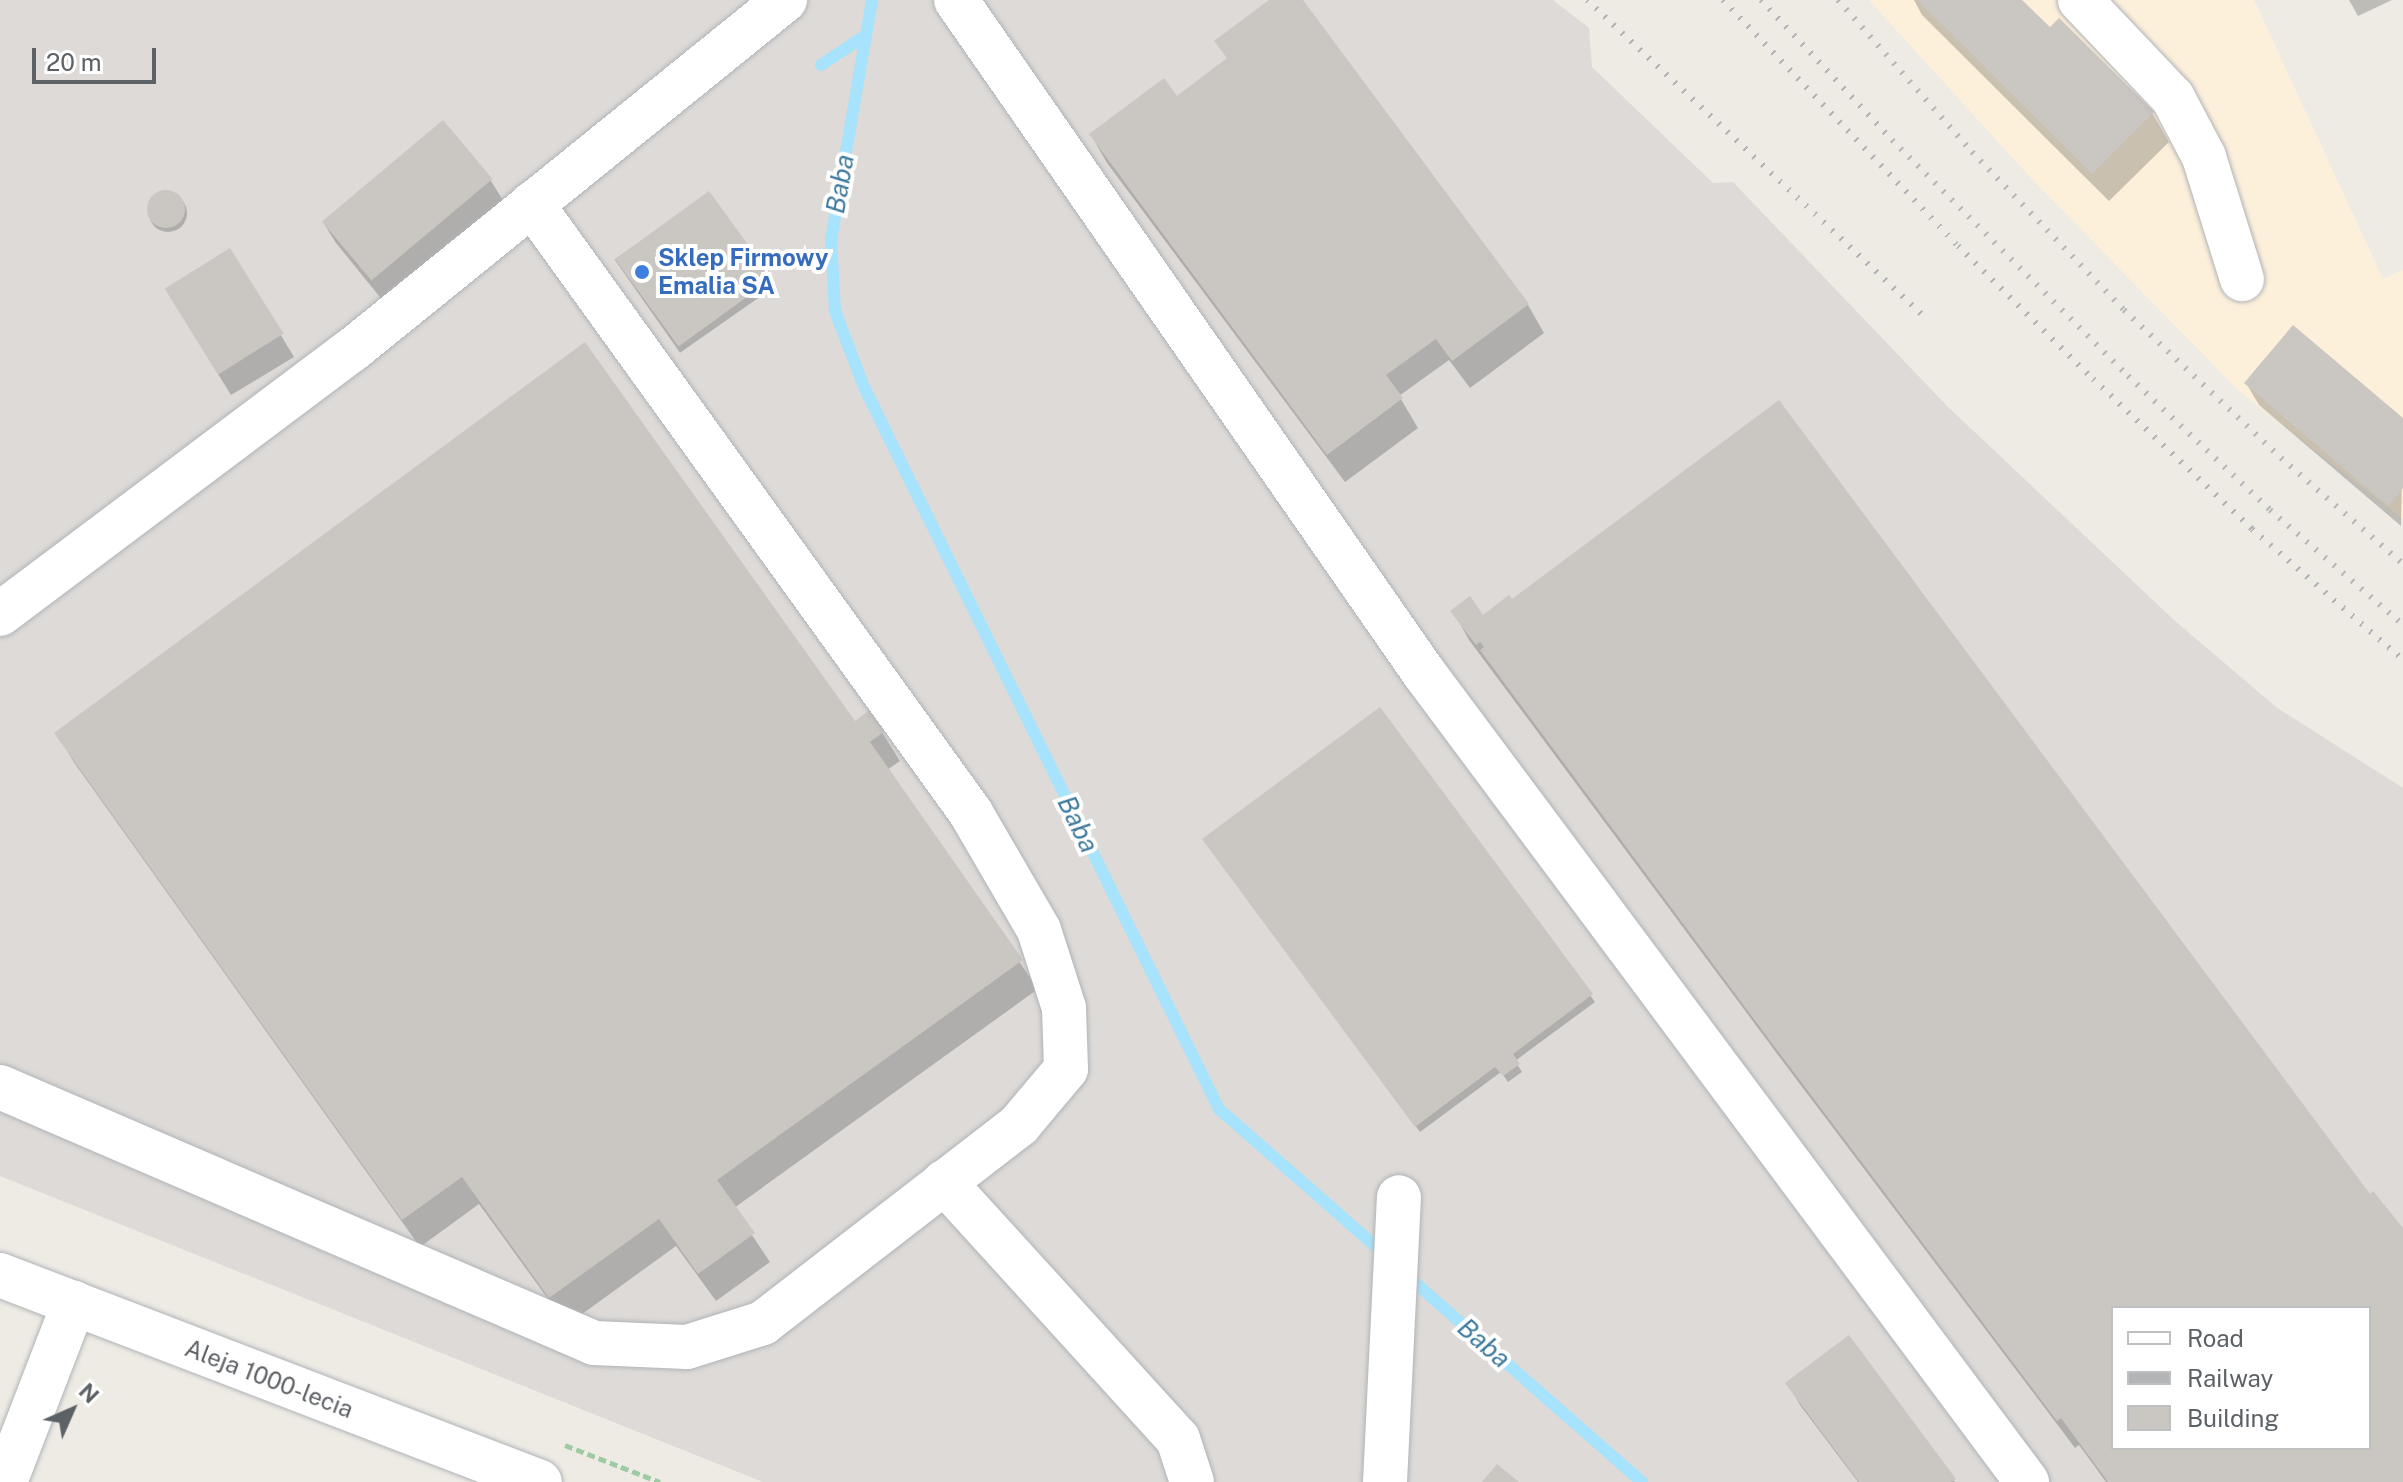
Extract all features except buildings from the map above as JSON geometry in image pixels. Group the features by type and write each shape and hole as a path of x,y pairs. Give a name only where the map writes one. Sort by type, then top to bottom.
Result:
{"street":[{"path":"0,614 352,350 785,0"},
{"path":"956,0 1424,673 2027,1482"},
{"path":"2080,0 2173,98 2204,157 2242,279"},
{"path":"0,1087 594,1343 687,1347 763,1323 1019,1125 1066,1069 1064,1008 1039,930 971,813 532,204"},
{"path":"944,1182 1178,1439 1192,1482"},
{"path":"1385,1482 1399,1197"},
{"name":"Aleja 1000-lecia","path":"0,1275 540,1482"},
{"path":"5,1482 74,1303"}],"shaded area":[{"path":"0,0 1553,0 1589,28 1592,67 1713,183 1733,182 1947,406 2174,620 2276,707 2403,788 2403,1482 763,1482 0,1176"},
{"path":"1869,0 2254,0 2383,279 2403,270 2403,519 2238,390 2029,176"}],"waterway":[{"name":"Baba","path":"872,0 831,240 835,311 864,387 1219,1109 1385,1255"},
{"path":"821,65 866,35"},
{"name":"Baba","path":"1404,1273 1642,1482"}],"railway":[{"path":"1587,0 1924,317"},
{"path":"1723,0 1958,246 2093,379 2252,529 2403,660"},
{"path":"1761,0 1892,140 2128,376 2270,510 2403,625"},
{"path":"1838,0 1972,152 2124,310 2281,458 2403,564"}],"place":[{"name":"Sklep Firmowy Emalia SA","path":"642,272"}]}
